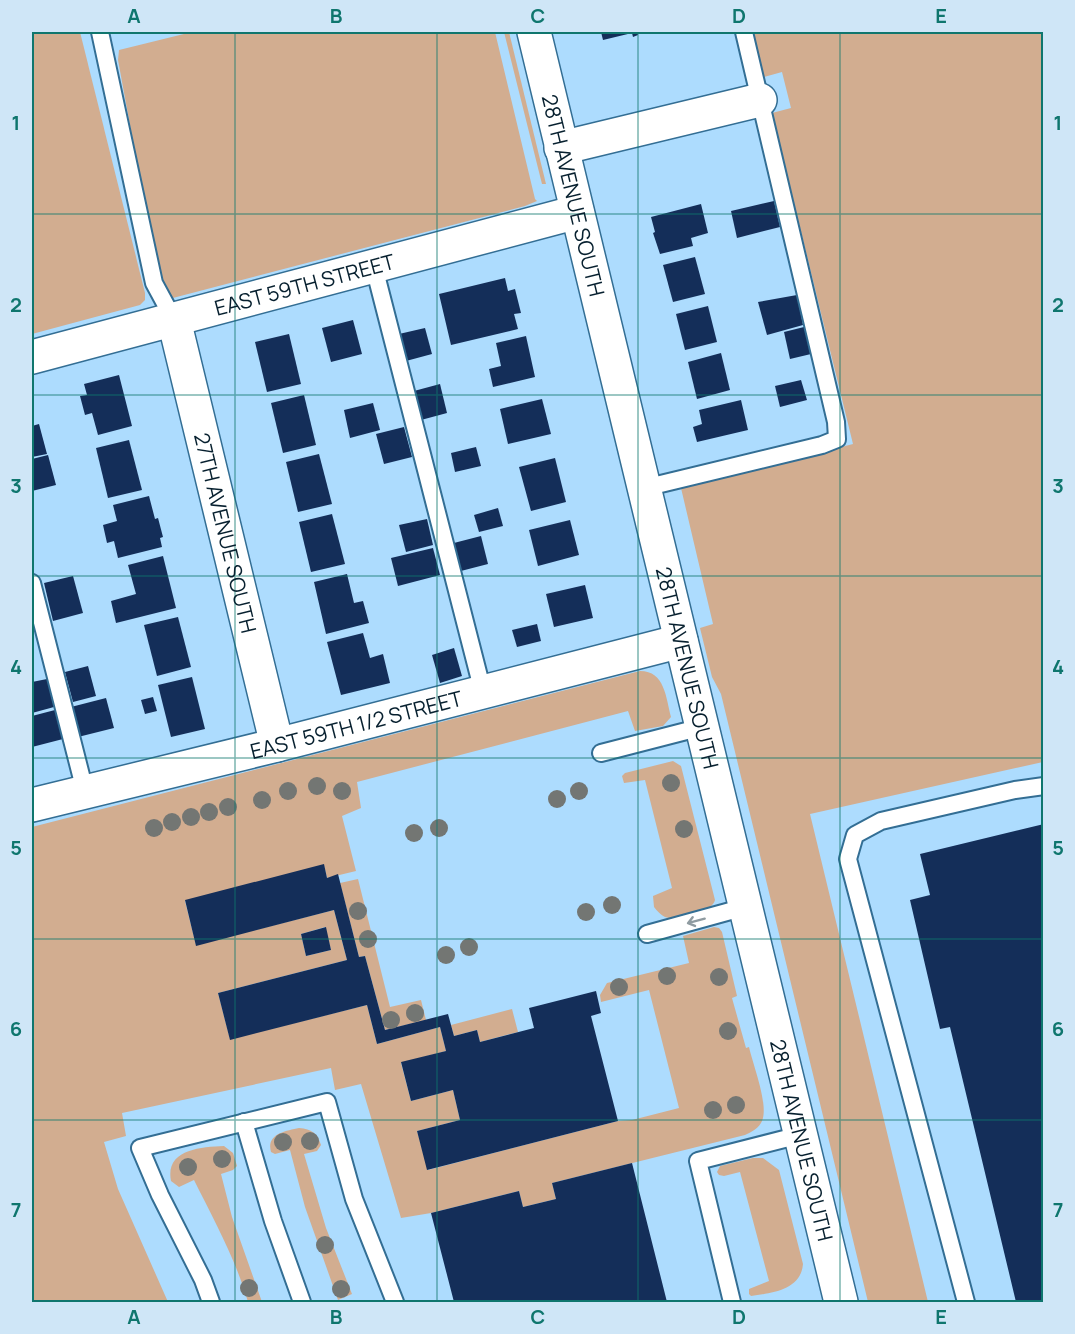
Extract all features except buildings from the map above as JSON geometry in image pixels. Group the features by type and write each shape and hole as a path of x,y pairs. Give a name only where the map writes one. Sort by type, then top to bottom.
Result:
{"street":[{"name":"28TH AVENUE SOUTH","path":"534,32 841,1302"},
{"path":"561,148 760,100"},
{"name":"EAST 59TH STREET","path":"32,357 577,212"},
{"name":"27TH AVENUE SOUTH","path":"174,320 277,745"},
{"name":"EAST 59TH 1/2 STREET","path":"32,805 277,745 681,641"}],"lane":[{"path":"100,32 154,283 174,320"},
{"path":"644,488 822,445 837,439 836,422 744,32"},
{"path":"374,267 483,692"},
{"path":"32,583 85,791"},
{"path":"601,753 702,727"},
{"path":"966,1302 848,860 855,835 881,821 1015,790 1044,786"},
{"path":"647,934 745,908"},
{"path":"211,1302 159,1195 140,1148 327,1102 354,1199 395,1302"},
{"path":"244,1122 273,1221 302,1302"},
{"path":"732,1302 698,1161 800,1135"}],"shaded area":[{"path":"32,32 80,32 145,300 140,305 32,334"},
{"path":"192,32 495,32 537,201 169,299 160,288 118,60 119,50"},
{"path":"504,32 509,32 546,184 542,184"},
{"path":"753,32 1043,32 1043,762 810,814 928,1302 868,1302 721,694 712,677 700,628 713,624 681,488 853,444 772,113 791,108 782,72 764,77"},
{"path":"640,671 648,672 655,676 666,694 671,717 663,726 635,731 628,711 357,782 361,808 342,816 356,871 327,878 324,865 185,901 196,945 334,910 347,960 218,993 230,1039 367,1005 377,1044 440,1027 446,1051 401,1063 411,1101 453,1090 460,1120 417,1131 428,1170 618,1121 632,1120 679,1108 649,990 601,1002 600,995 607,983 689,963 683,936 714,927 719,928 722,932 737,996 732,998 762,1095 764,1114 762,1121 755,1130 745,1135 552,1183 556,1199 523,1207 519,1191 431,1213 401,1218 361,1084 335,1090 331,1068 122,1113 126,1136 104,1142 118,1189 168,1302 32,1302 32,827","holes":["325,927 331,950 306,956 301,934"]},
{"path":"673,761 681,766 715,900 708,909 677,918 665,917 654,907 653,896 672,888 645,780 624,783 622,776 625,773"},
{"path":"358,879 390,1007 421,1000 426,1020 385,1030 365,956 359,957 340,883"},
{"path":"512,1009 518,1032 480,1042 477,1030 454,1036 451,1025"},
{"path":"299,1128 313,1132 321,1145 317,1151 304,1154 326,1228 352,1294 338,1300 305,1207 290,1150 275,1154 271,1152 271,1141 274,1137"},
{"path":"224,1146 233,1153 237,1166 221,1174 232,1217 262,1302 248,1302 231,1255 194,1180 179,1187 171,1181 173,1163 186,1152"},
{"path":"753,1158 763,1158 779,1170 803,1264 797,1280 791,1285 784,1289 751,1296 749,1289 769,1281 740,1172 724,1176 717,1172 720,1166"}]}
